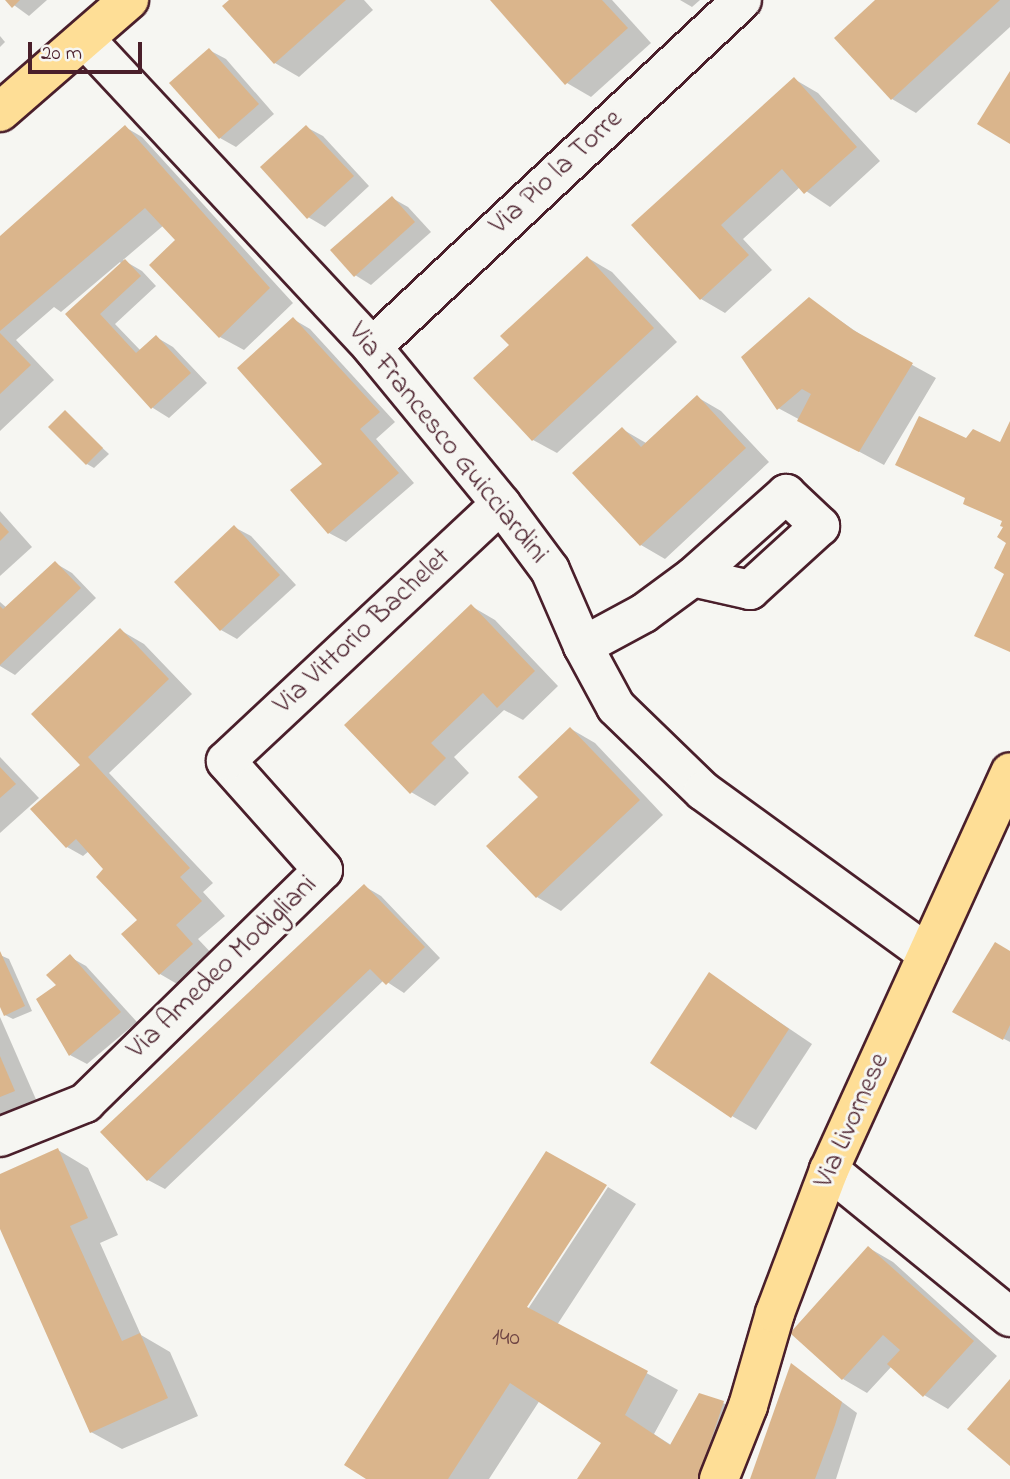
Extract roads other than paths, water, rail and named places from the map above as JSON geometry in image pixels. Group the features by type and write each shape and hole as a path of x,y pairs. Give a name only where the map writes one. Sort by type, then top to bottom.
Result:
{"main road":[{"path":"0,113 130,0"},
{"path":"0,87 85,38"},
{"name":"Via Livornese","path":"719,1479 748,1406 775,1313 829,1170 1010,772"}],"street":[{"name":"Via Pio la Torre","path":"372,347 741,0"},
{"name":"Via Francesco Guicciardini","path":"85,38 372,347 501,504 550,570 583,646 616,707 703,791 927,954"},
{"name":"Via Vittorio Bachelet","path":"226,761 501,504"},
{"path":"583,646 644,613 693,577"},
{"name":"Via Amedeo Modigliani","path":"0,1137 85,1103 323,870 226,761"},
{"path":"829,1170 1010,1317"}]}
